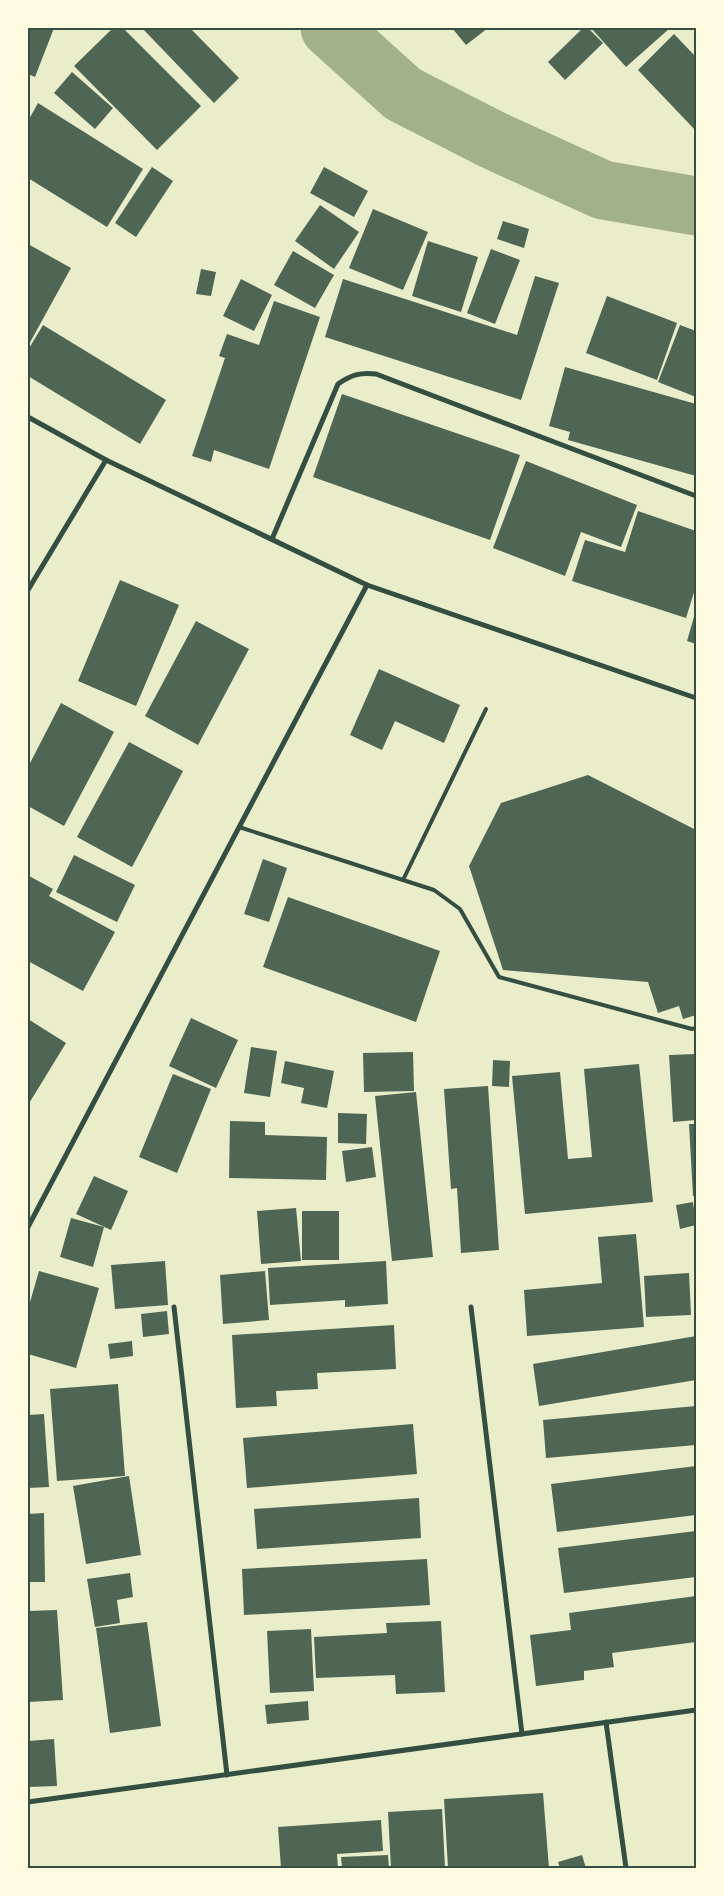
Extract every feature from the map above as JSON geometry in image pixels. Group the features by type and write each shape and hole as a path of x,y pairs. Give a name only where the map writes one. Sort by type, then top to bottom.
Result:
{"street":[{"path":"272,539 338,384 349,376 363,372 376,374 696,496"},
{"path":"28,418 106,460 367,585 696,698"},
{"path":"28,590 106,460"},
{"path":"28,1227 367,585"},
{"path":"174,1307 228,1775"},
{"path":"471,1307 522,1734"},
{"path":"28,1802 696,1710"},
{"path":"606,1722 626,1868"}],"lane":[{"path":"404,880 486,709"},
{"path":"240,827 434,890 460,909 499,977 692,1029 696,1028"}],"building":[{"path":"28,28 54,28 35,77 28,74"},
{"path":"113,28 123,28 201,106 157,150 74,66"},
{"path":"142,28 190,28 239,78 214,103"},
{"path":"452,28 488,28 466,45"},
{"path":"583,28 588,28 603,43 565,80 548,62"},
{"path":"591,28 670,28 626,67"},
{"path":"674,34 696,57 696,131 638,70"},
{"path":"72,72 113,108 95,129 54,93"},
{"path":"38,103 143,169 107,227 28,178 28,121"},
{"path":"152,167 173,181 136,237 115,223"},
{"path":"324,167 368,191 354,217 310,193"},
{"path":"320,205 359,232 334,269 295,241"},
{"path":"373,209 428,232 403,290 349,268"},
{"path":"503,221 529,229 524,248 497,239"},
{"path":"428,241 478,257 461,312 412,296"},
{"path":"28,244 71,268 28,346"},
{"path":"491,249 520,260 495,324 467,313"},
{"path":"293,251 334,275 315,308 274,285"},
{"path":"201,269 216,272 211,296 196,294"},
{"path":"535,276 559,283 521,400 325,337 343,279 517,335"},
{"path":"241,279 272,295 254,331 223,316"},
{"path":"607,296 677,323 657,380 586,353"},
{"path":"274,301 320,317 269,469 214,450 211,462 192,456 225,358 219,356 227,334 259,345"},
{"path":"43,325 166,400 140,444 28,376 28,350"},
{"path":"680,325 696,331 696,397 658,382"},
{"path":"565,367 696,404 696,476 568,440 570,432 549,426"},
{"path":"342,394 520,455 490,540 313,477"},
{"path":"526,461 637,505 621,547 581,532 565,576 493,548"},
{"path":"638,511 696,531 696,586 686,618 572,581 585,540 625,552"},
{"path":"120,580 179,605 136,706 78,681"},
{"path":"696,610 696,644 687,641"},
{"path":"196,621 249,649 198,745 145,716"},
{"path":"379,669 460,705 444,743 395,721 382,750 350,735"},
{"path":"61,703 114,732 64,826 28,806 28,767"},
{"path":"129,742 183,771 132,867 77,837"},
{"path":"588,775 696,830 696,1015 683,1019 679,1006 658,1013 648,982 503,970 469,866 501,803"},
{"path":"74,855 135,885 117,922 56,892"},
{"path":"263,859 287,868 269,922 244,914"},
{"path":"29,876 53,889 49,896 115,932 83,991 28,961"},
{"path":"288,897 440,951 416,1022 263,967"},
{"path":"191,1018 238,1040 216,1088 169,1066"},
{"path":"28,1019 66,1043 28,1105"},
{"path":"251,1047 277,1051 270,1097 244,1093"},
{"path":"413,1052 414,1091 364,1092 363,1053"},
{"path":"696,1054 696,1120 673,1122 669,1055"},
{"path":"493,1060 510,1061 509,1087 492,1086"},
{"path":"285,1061 334,1071 327,1108 301,1103 304,1088 281,1083"},
{"path":"639,1064 653,1202 525,1214 512,1076 560,1072 568,1159 592,1157 584,1069"},
{"path":"173,1074 211,1089 177,1173 139,1157"},
{"path":"488,1086 499,1250 461,1253 457,1188 451,1189 444,1089"},
{"path":"416,1092 433,1257 392,1261 375,1096"},
{"path":"338,1113 367,1114 366,1144 338,1143"},
{"path":"230,1121 265,1122 265,1135 327,1137 326,1180 229,1178"},
{"path":"689,1124 696,1124 696,1196 693,1196"},
{"path":"372,1147 376,1177 346,1182 342,1151"},
{"path":"94,1176 128,1191 111,1230 76,1214"},
{"path":"693,1202 696,1225 680,1229 676,1205"},
{"path":"296,1208 301,1261 261,1264 257,1211"},
{"path":"302,1211 339,1211 339,1260 302,1260"},
{"path":"71,1218 104,1227 93,1267 60,1257"},
{"path":"636,1234 644,1327 527,1336 524,1290 602,1283 598,1237"},
{"path":"165,1261 168,1305 115,1309 111,1265"},
{"path":"386,1261 388,1304 345,1307 345,1300 270,1305 268,1268"},
{"path":"39,1271 99,1288 76,1368 28,1354 28,1309"},
{"path":"265,1271 269,1320 223,1324 220,1275"},
{"path":"689,1273 691,1315 646,1317 644,1276"},
{"path":"167,1311 169,1334 143,1337 141,1314"},
{"path":"394,1325 396,1369 317,1373 318,1389 276,1391 277,1406 236,1408 232,1335"},
{"path":"696,1336 696,1380 539,1406 533,1364"},
{"path":"132,1341 133,1356 110,1359 108,1344"},
{"path":"118,1384 125,1476 57,1481 50,1389"},
{"path":"696,1406 696,1445 546,1458 543,1420"},
{"path":"44,1414 49,1487 28,1488 28,1415"},
{"path":"413,1424 417,1474 247,1488 243,1438"},
{"path":"696,1466 696,1515 557,1532 551,1484"},
{"path":"129,1476 141,1555 86,1564 73,1486"},
{"path":"419,1498 421,1538 257,1549 254,1509"},
{"path":"44,1513 45,1582 28,1582 28,1514"},
{"path":"696,1531 696,1577 564,1593 558,1548"},
{"path":"427,1559 430,1605 244,1615 242,1569"},
{"path":"130,1573 133,1597 117,1600 120,1623 95,1627 87,1579"},
{"path":"696,1596 696,1642 612,1653 614,1667 584,1671 584,1680 536,1686 530,1635 571,1630 569,1613"},
{"path":"57,1610 63,1700 28,1702 28,1611"},
{"path":"441,1621 445,1692 396,1694 395,1675 316,1678 314,1637 387,1633 386,1623"},
{"path":"147,1622 161,1726 110,1733 96,1628"},
{"path":"311,1629 314,1691 270,1693 267,1631"},
{"path":"308,1701 309,1720 267,1724 265,1705"},
{"path":"54,1739 57,1786 28,1787 28,1741"},
{"path":"543,1793 549,1868 448,1868 444,1799"},
{"path":"442,1809 445,1868 391,1868 388,1812"},
{"path":"381,1820 383,1851 337,1854 338,1868 281,1868 278,1827"},
{"path":"388,1855 389,1868 342,1868 341,1857"},
{"path":"582,1855 586,1868 560,1868 558,1862"}],"waterway":[{"path":"330,28 403,94 493,140 603,190 696,206"}]}
